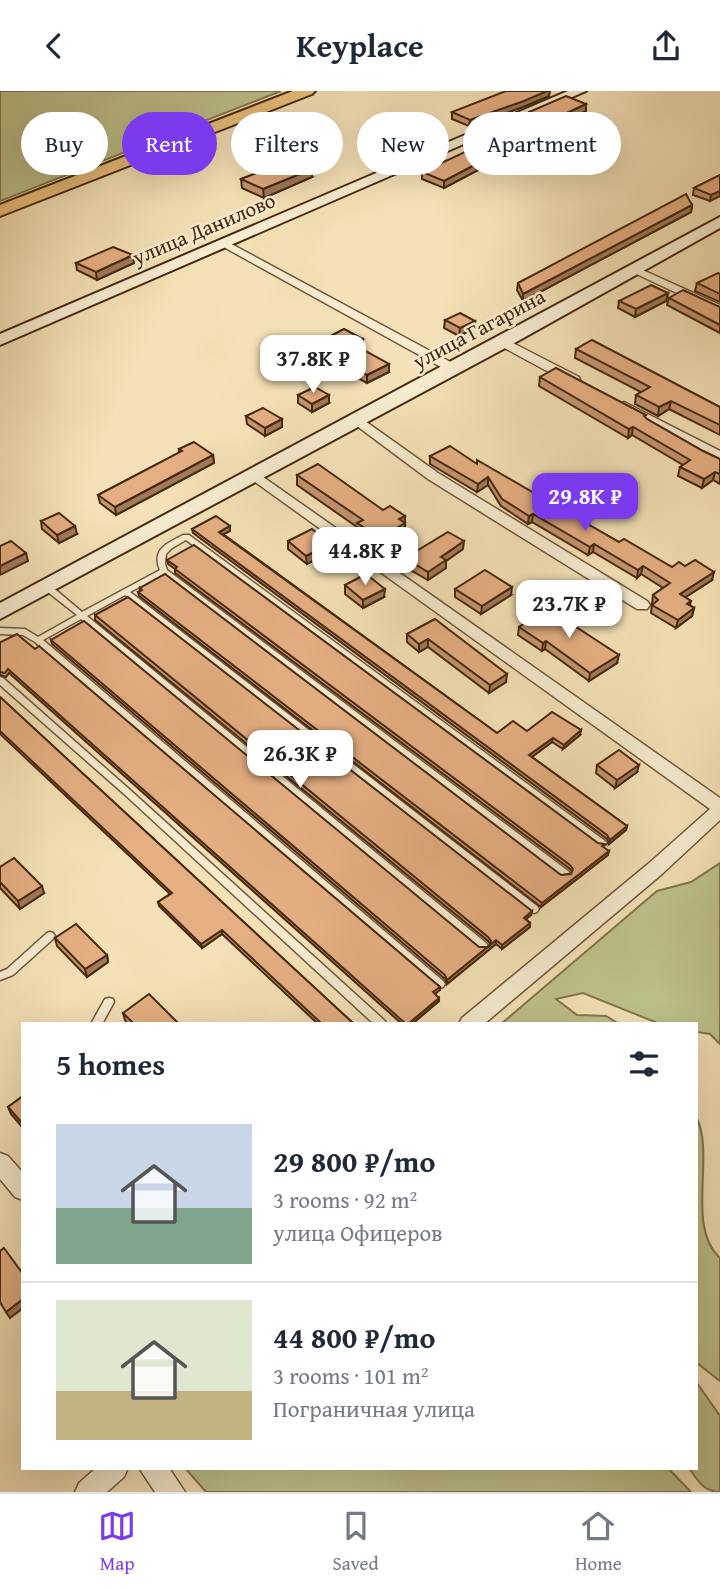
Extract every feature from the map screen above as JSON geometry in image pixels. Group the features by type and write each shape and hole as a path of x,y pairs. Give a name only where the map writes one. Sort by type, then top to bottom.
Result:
{"main road":[{"path":"0,211 307,91"}],"street":[{"name":"улица Данилово","path":"0,340 579,91"},
{"name":"улица Гагарина","path":"0,612 454,369 720,222"},
{"path":"224,243 454,369"},
{"path":"636,270 720,309"},
{"path":"503,342 587,387"},
{"path":"611,399 720,456"},
{"path":"358,421 433,476 642,605"},
{"path":"256,476 720,808 655,869 471,1022"},
{"path":"0,1163 21,1189"},
{"path":"88,1492 113,1470"},
{"path":"154,1470 172,1492"}],"lane":[{"path":"565,874 164,571 159,563 164,549 186,537 602,843"},
{"path":"38,640 164,571"},
{"path":"47,587 483,946"},
{"path":"125,592 534,909"},
{"path":"0,631 24,632 38,640 440,984"},
{"path":"0,680 379,1022"},
{"path":"0,976 10,972 50,936"},
{"path":"97,1022 109,1002"}],"green space":[{"path":"0,91 281,91 217,116 217,112 122,112 122,153 108,159 108,112 21,112 21,175 66,175 0,201"},
{"path":"720,863 720,1044 710,1034 698,1032 698,1022 655,1022 583,993 556,999 577,1015 606,1016 616,1022 503,1022 657,891 691,882"},
{"path":"698,1122 703,1150 704,1228 710,1244 720,1258 720,1381 698,1364"},
{"path":"698,1384 720,1416 720,1492 706,1488 691,1470 698,1470"},
{"path":"187,1470 670,1470 691,1492 206,1492"}],"building":[{"path":"506,91 547,91 493,112 463,112 463,117 452,112"},
{"path":"566,96 586,104 569,112 529,112"},
{"path":"463,153 463,171 444,181 429,175 449,175 449,159"},
{"path":"251,175 297,175 263,189 241,179"},
{"path":"720,175 720,191 711,195 694,188"},
{"path":"686,194 692,205 523,294 518,283"},
{"path":"113,247 133,255 96,272 76,263"},
{"path":"718,273 720,294 697,283"},
{"path":"651,285 668,293 636,309 619,301"},
{"path":"683,290 720,307 720,325 669,298"},
{"path":"460,313 475,321 460,328 445,320"},
{"path":"344,329 363,339 353,344 389,364 367,375 349,365 354,362 317,343"},
{"path":"592,340 720,407 720,425 671,401 659,407 636,395 650,387 576,349"},
{"path":"556,368 646,415 644,416 647,419 720,459 720,474 715,472 704,479 680,467 690,460 633,427 629,429 540,377"},
{"path":"315,387 329,395 312,404 298,395"},
{"path":"263,408 282,419 265,428 246,416"},
{"path":"194,442 213,455 115,507 98,495 182,451 179,449"},
{"path":"450,446 477,464 477,460 619,542 624,539 672,567 679,562 685,566 695,560 714,572 680,594 691,601 687,604 694,608 678,620 652,605 658,600 653,595 670,583 643,566 638,570 594,544 590,547 533,514 529,516 502,499 488,477 478,484 430,456"},
{"path":"318,464 383,510 390,506 405,516 399,519 405,523 388,533 376,535 357,523 363,520 297,475"},
{"path":"59,513 75,526 57,535 41,521"},
{"path":"216,516 230,526 219,532 497,733 513,721 527,731 552,712 581,730 564,745 553,738 529,755 627,826 610,840 607,835 192,529"},
{"path":"312,529 330,544 306,556 288,541"},
{"path":"448,532 464,541 441,557 446,560 428,572 405,558"},
{"path":"11,541 26,553 0,566 0,546"},
{"path":"194,545 598,843 605,844 602,846 609,851 542,903 138,592 142,590 140,588 165,574 561,875 571,874 573,869 570,865 175,569 177,567 167,560"},
{"path":"485,570 512,587 482,606 455,589"},
{"path":"366,574 385,589 363,600 345,585"},
{"path":"128,597 532,911 524,918 530,923 502,945 496,940 490,945 488,937 95,615"},
{"path":"547,608 619,655 590,673 546,641 543,643 519,627"},
{"path":"435,619 507,674 490,685 428,639 419,644 407,634"},
{"path":"84,621 479,947 487,947 447,980 445,975 51,640"},
{"path":"17,634 35,649 39,646 440,987 433,992 439,998 410,1022 404,1022 8,669 5,673 0,672 0,642"},
{"path":"0,697 352,1022 320,1022 222,930 201,944 158,902 172,893 0,731"},
{"path":"619,750 639,765 617,780 597,765"},
{"path":"14,858 42,886 18,901 0,882 0,867"},
{"path":"76,924 107,955 85,969 55,938"},
{"path":"149,994 177,1022 132,1022 123,1013"},
{"path":"21,1097 21,1122 8,1107"},
{"path":"4,1248 21,1271 21,1301 6,1312 0,1302 0,1251"}]}
